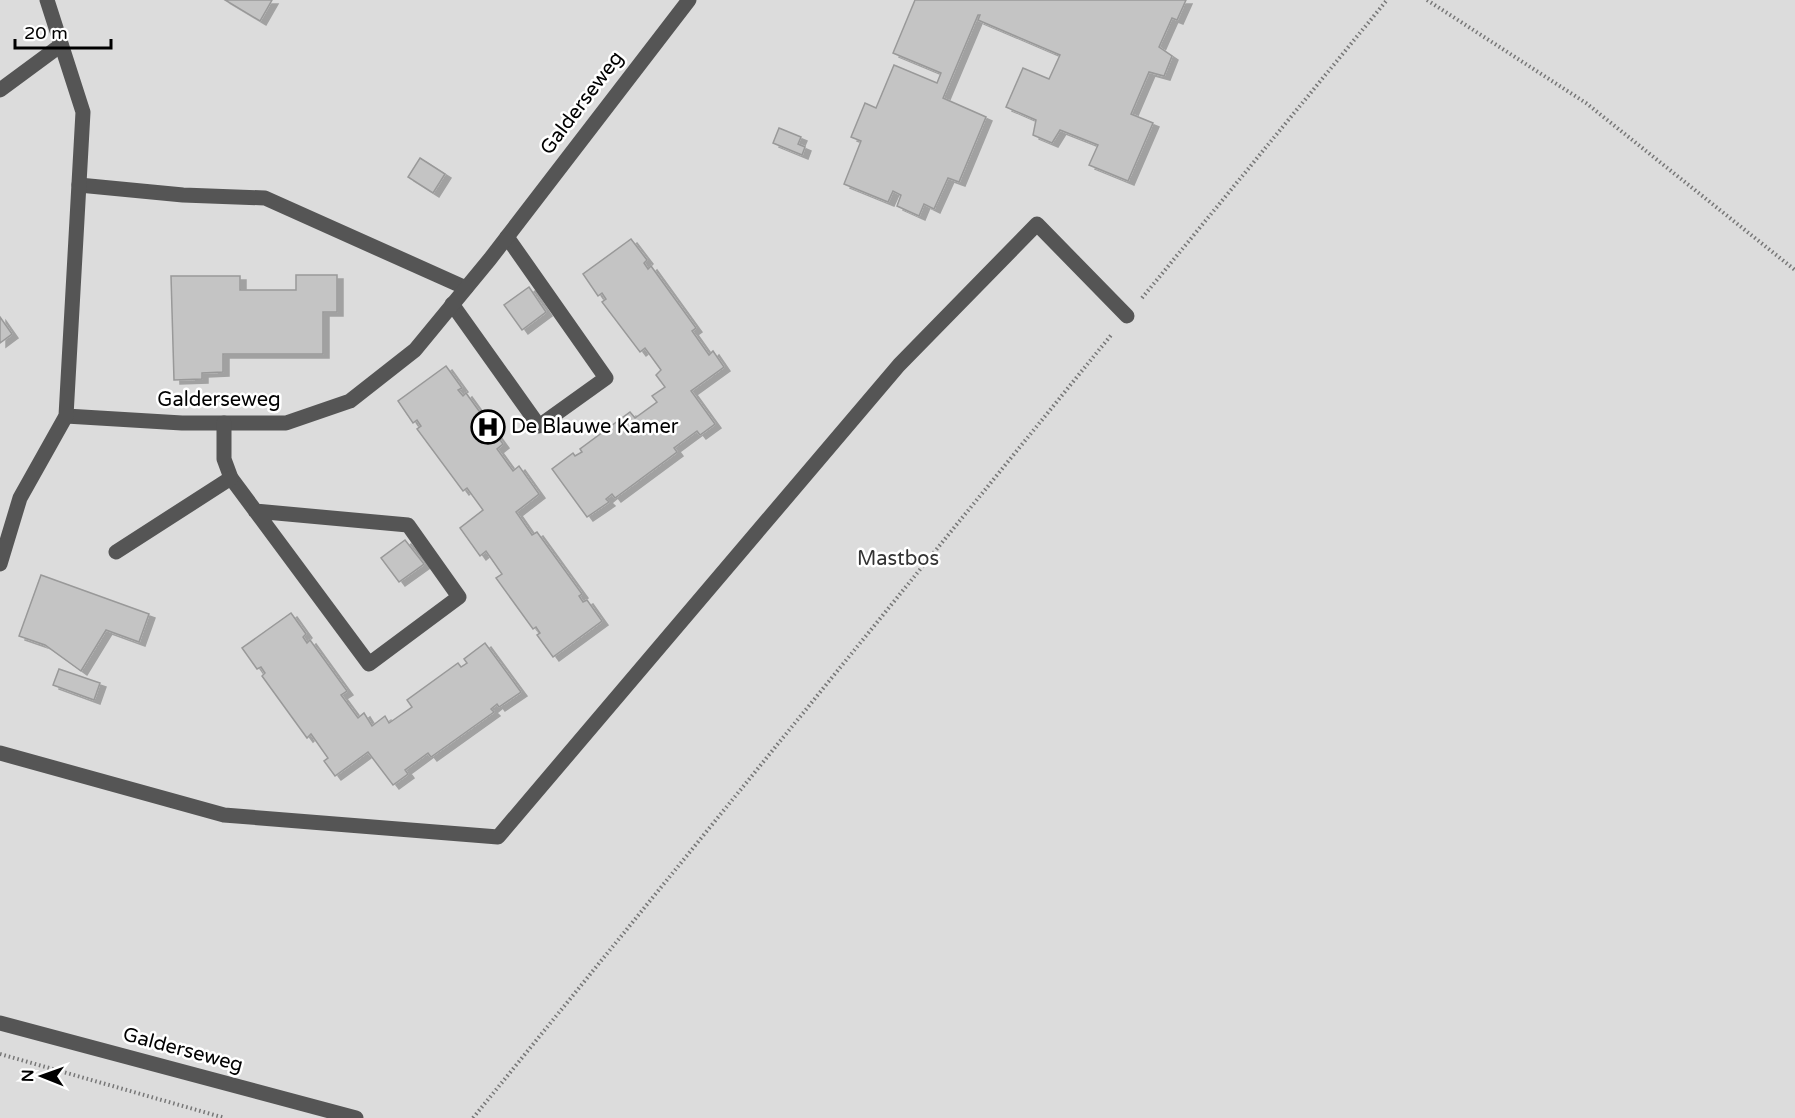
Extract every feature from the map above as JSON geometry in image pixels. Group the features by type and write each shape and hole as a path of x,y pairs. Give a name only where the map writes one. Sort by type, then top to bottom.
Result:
{"street":[{"path":"0,564 20,498 66,416 83,112 47,0"},
{"name":"Galderseweg","path":"66,416 182,423 286,423 350,401 415,350 507,237 689,0"},
{"path":"0,90 61,45"},
{"path":"79,185 183,195 266,198 466,288"},
{"path":"0,753 224,815 498,837 899,365 1037,224 1127,316"},
{"path":"452,304 539,426 606,378 507,237"},
{"path":"224,423 224,459 231,478 255,511 369,664 459,597 408,525 255,511"},
{"path":"117,552 231,478"},
{"name":"Galderseweg","path":"0,1023 356,1118"}],"path":[{"path":"473,1118 1387,0"},
{"path":"1427,0 1586,103 1795,270"},
{"path":"0,1054 225,1118"}],"green space":[{"name":"Mastbos","path":"0,0 1795,0 1795,1118 0,1118"}],"building":[{"path":"225,0 272,0 260,21"},
{"path":"915,0 1186,0 1177,20 1172,18 1159,47 1172,56 1164,76 1149,72 1131,114 1153,123 1128,181 1089,165 1098,145 1060,130 1052,143 1033,135 1036,120 1006,107 1023,68 1049,79 1060,55 978,20 980,15 978,15 943,98 986,117 959,182 948,178 934,209 924,204 919,216 897,206 901,195 893,191 888,202 844,184 861,141 851,137 865,103 876,108 894,65 937,83 941,73 893,53"},
{"path":"779,128 801,137 798,144 805,147 802,155 773,143"},
{"path":"420,158 445,174 433,193 408,177"},
{"path":"631,239 647,260 644,263 648,269 651,266 696,328 692,331 709,355 713,351 724,367 691,391 715,424 700,435 697,431 674,448 677,452 615,498 612,494 606,499 609,502 587,517 552,469 573,453 575,456 582,452 580,449 630,412 635,418 657,402 652,396 665,387 656,375 661,370 645,348 640,352 602,302 606,299 602,293 598,296 583,274"},
{"path":"296,275 337,275 337,312 323,312 323,354 223,354 223,372 202,373 202,379 174,380 171,276 240,276 240,290 296,290"},
{"path":"529,287 546,312 522,330 504,305"},
{"path":"0,317 12,334 0,343"},
{"path":"446,366 462,388 458,390 463,396 466,393 503,444 497,449 513,471 519,466 539,494 516,512 532,535 537,532 582,594 579,596 583,602 587,600 602,621 553,657 537,635 540,633 536,627 533,629 496,578 502,574 486,551 480,556 460,528 483,510 467,488 463,491 417,429 421,426 417,420 413,423 398,401"},
{"path":"405,540 424,564 399,582 381,558"},
{"path":"41,575 149,614 139,642 106,630 81,671 45,645 19,636"},
{"path":"291,613 306,634 303,637 307,643 310,640 347,691 341,695 358,718 364,713 372,726 385,716 389,723 412,707 407,700 458,663 461,667 467,663 464,659 485,643 521,692 499,707 497,704 491,709 494,712 431,757 428,753 405,770 408,774 393,785 368,752 335,776 324,761 328,758 311,734 307,738 262,676 265,673 261,667 257,669 242,648"},
{"path":"59,669 100,683 94,700 53,685"}],"place":[{"name":"De Blauwe Kamer","path":"488,427"}]}
